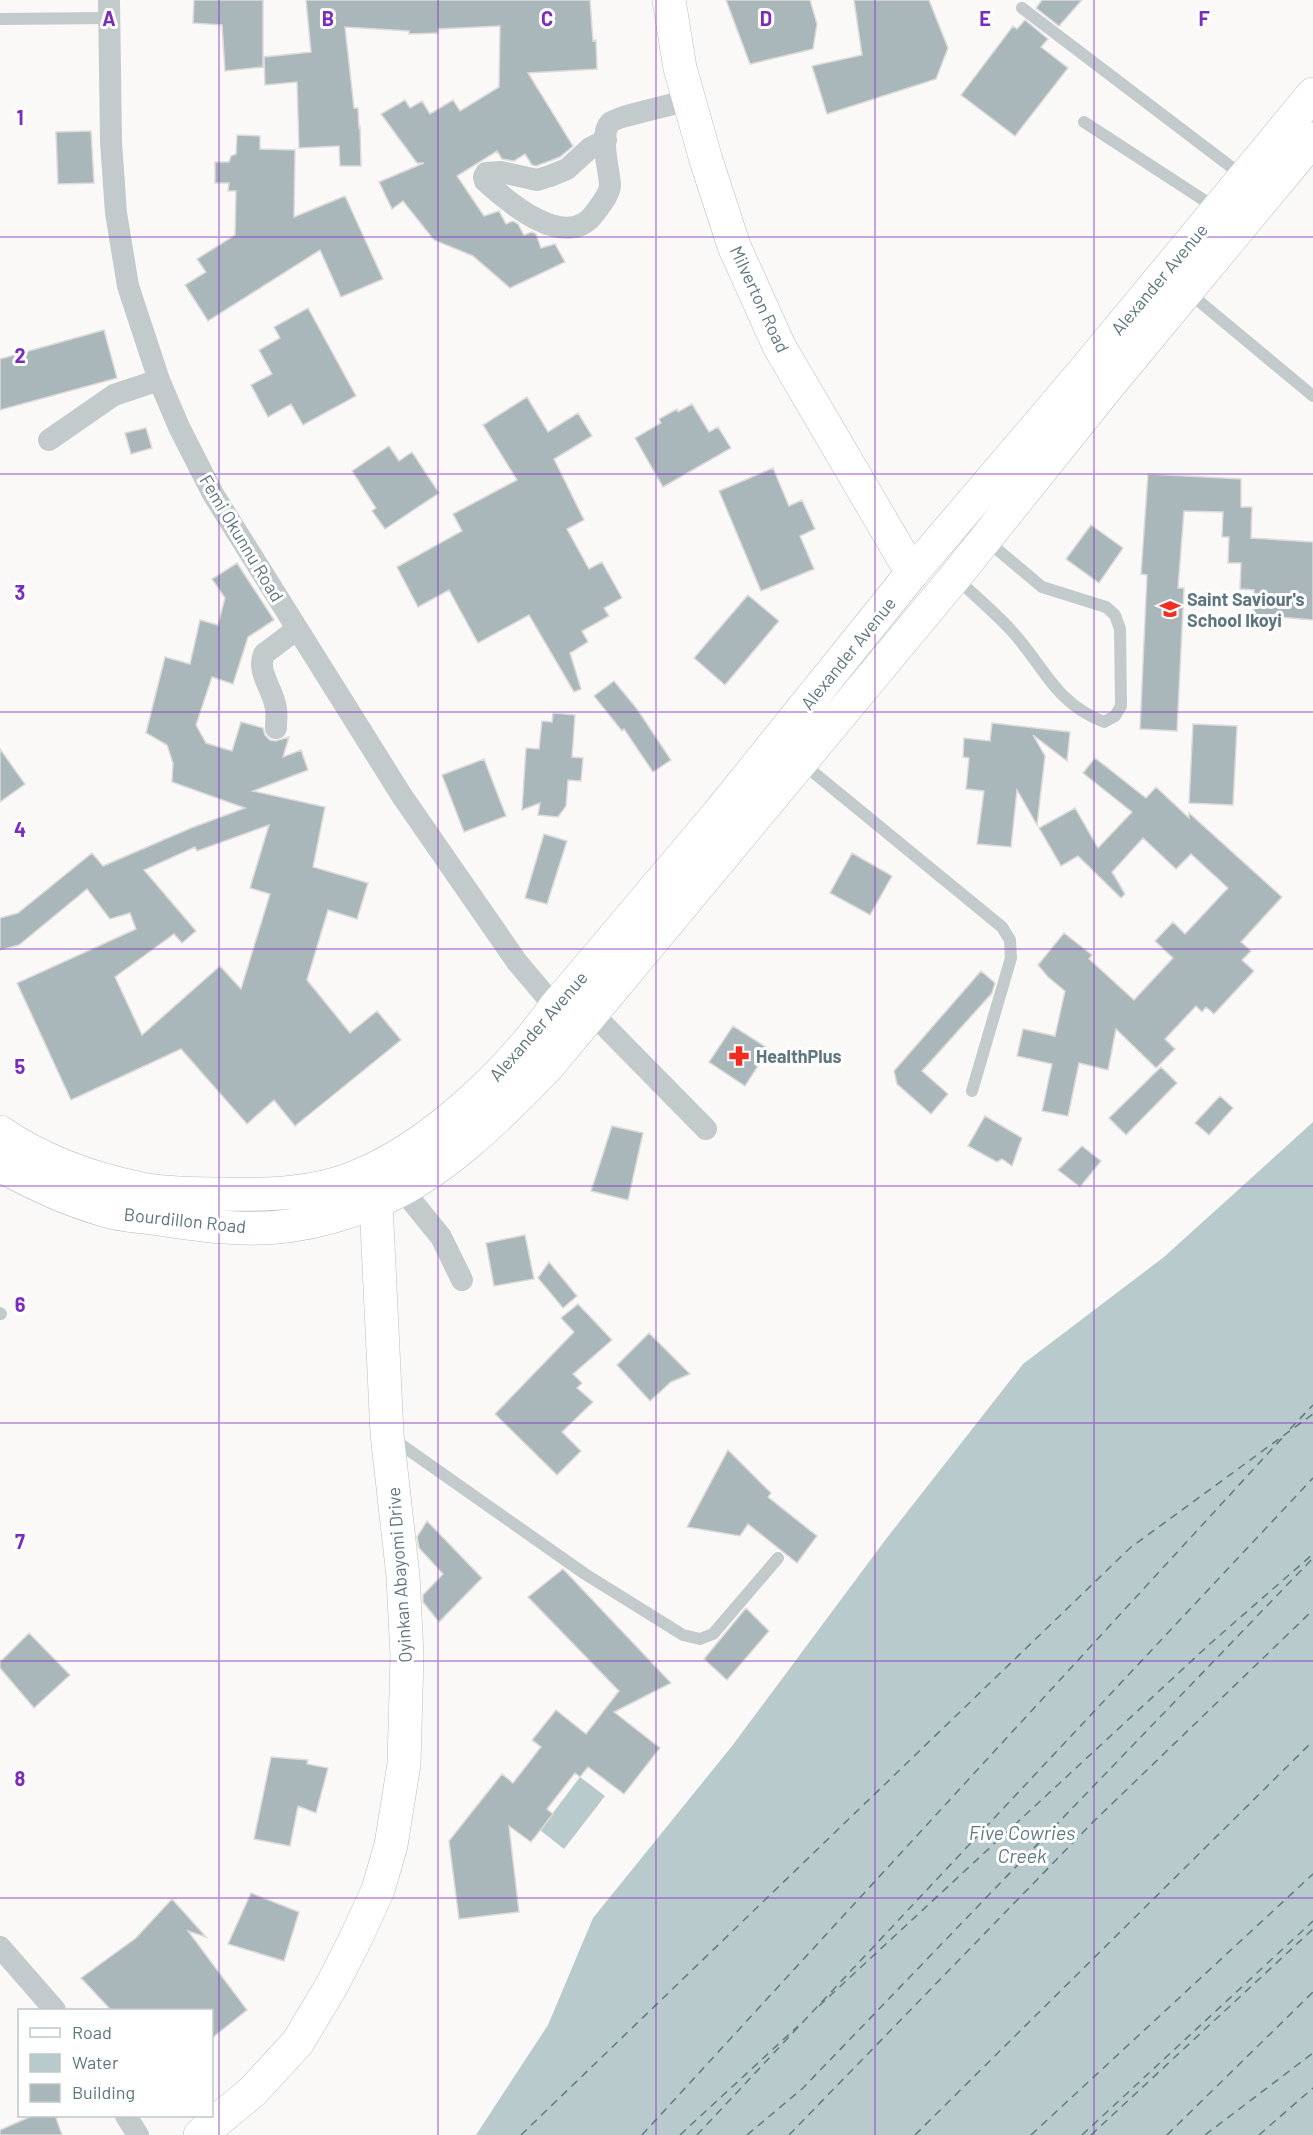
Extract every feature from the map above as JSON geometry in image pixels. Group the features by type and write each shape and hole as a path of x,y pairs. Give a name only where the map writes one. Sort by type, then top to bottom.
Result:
{"main road":[{"name":"Milverton Road","path":"669,0 680,68 706,160 734,246 780,346 912,573"},
{"name":"Alexander Avenue","path":"389,1195 457,1151 502,1114 549,1065 592,1013 912,573 1313,94"},
{"name":"Alexander Avenue","path":"354,1178 423,1139 507,1065 535,1036 555,1007 730,824 801,762 986,540 1109,385 1313,139"},
{"name":"Bourdillon Road","path":"0,1132 34,1152 67,1167 144,1190 183,1194 254,1195 323,1187 354,1178"},
{"name":"Bourdillon Road","path":"0,1165 27,1180 104,1210 210,1226 243,1228 287,1226 318,1220 389,1195"},
{"name":"Oyinkan Abayomi Drive","path":"200,2135 253,2091 298,2042 355,1940 378,1890 391,1845 404,1764 407,1656 403,1576 387,1434 389,1195"}],"street":[{"name":"Femi Okunnu Road","path":"109,9 111,142 116,213 128,286 159,380 179,428 213,494 402,796 517,962 555,1007"},
{"path":"606,140 590,148 567,169 550,176 537,180 501,172 486,173 485,181 529,216 559,227 575,226 589,221 610,188 606,130 610,121 689,100"},
{"path":"49,440 114,395 159,380"},
{"path":"276,728 276,708 261,668 262,658 297,629"},
{"path":"592,1013 706,1129"},
{"path":"389,1195 441,1237 462,1281"},
{"path":"0,1947 54,2009"},
{"path":"127,2117 138,2135"}],"lane":[{"path":"1022,8 1244,176"},
{"path":"0,19 109,9"},
{"path":"1084,122 1217,208"},
{"path":"1187,291 1313,396"},
{"path":"955,577 1011,630 1065,699 1088,715 1104,722 1115,716 1121,706 1122,674 1120,629 1115,615 1106,607 1042,587 986,540"},
{"path":"801,762 1002,927 1010,940 1011,958 972,1091"},
{"path":"387,1434 585,1574 657,1621 683,1635 700,1639 713,1634 778,1558"}],"water":[{"name":"Five Cowries Creek","path":"1313,1122 1313,2135 476,2135 548,2025 593,1918 732,1746 886,1539 1023,1364 1164,1257"},
{"path":"580,1777 605,1796 564,1849 540,1830"}],"building":[{"path":"194,0 263,0 263,67 225,71 222,25 193,23"},
{"path":"306,0 590,0 593,41 596,40 597,69 528,73 573,146 560,157 536,166 532,165 525,154 514,161 502,159 497,151 457,176 484,216 499,211 506,224 513,221 518,224 524,235 532,232 536,234 541,248 555,244 565,262 510,288 473,256 434,240 403,201 392,209 379,182 424,163 417,163 381,114 405,100 410,108 422,101 430,114 453,100 460,111 499,87 500,26 438,29 438,33 409,34 409,31 345,27 354,108 358,108 361,166 340,166 339,146 299,148 297,82 265,85 264,57 311,52"},
{"path":"726,0 810,0 817,24 813,49 750,64"},
{"path":"854,0 929,0 948,48 936,79 827,114 812,66 862,55"},
{"path":"1042,0 1082,0 1059,26 1036,8"},
{"path":"1025,20 1048,39 1041,47 1068,68 1015,136 961,95 1013,26 1017,29"},
{"path":"91,131 94,183 58,184 56,132"},
{"path":"237,135 260,136 260,149 295,150 294,217 345,196 383,279 341,297 320,250 208,321 185,285 206,272 197,259 235,235 236,191 228,191 229,183 215,183 215,162 229,162 231,156 236,154"},
{"path":"308,308 356,396 303,425 291,404 268,417 251,385 272,374 259,350 280,338 274,327"},
{"path":"104,330 117,378 0,410 0,359"},
{"path":"527,397 548,432 578,413 592,436 554,459 584,520 567,529 589,569 602,562 622,598 604,608 609,616 582,631 588,642 570,653 581,689 574,692 529,615 478,643 449,590 418,607 397,567 462,531 453,514 517,480 483,425"},
{"path":"692,404 709,432 718,427 731,448 663,487 635,438 661,423 659,419"},
{"path":"146,428 152,448 131,454 125,433"},
{"path":"389,446 399,461 412,452 439,493 385,529 372,511 376,508 352,471"},
{"path":"773,468 789,506 802,500 815,529 800,536 814,569 761,591 719,491"},
{"path":"1148,474 1241,479 1241,507 1252,507 1251,538 1313,542 1313,620 1254,615 1254,590 1240,589 1241,563 1228,563 1229,537 1222,537 1223,512 1184,511 1178,588 1184,588 1177,731 1140,729 1147,575 1141,574"},
{"path":"1091,525 1123,548 1099,583 1066,559"},
{"path":"237,563 274,620 248,637 233,684 212,677 196,725 206,743 232,751 241,722 263,728 270,740 276,741 289,737 283,757 301,750 308,770 253,791 325,807 313,867 368,883 357,919 328,910 307,980 350,1033 377,1011 401,1040 295,1126 274,1100 247,1124 181,1049 71,1100 17,983 136,929 130,913 110,919 87,889 19,945 0,950 0,918 18,913 92,853 103,866 191,828 245,808 172,782 173,763 167,745 146,733 165,657 190,664 200,620 218,625 225,598 212,579","holes":["269,825 250,888 270,894 241,989 220,966 142,1035 115,977 174,934 182,943 196,931 144,870 195,847 197,851"]},
{"path":"748,595 779,621 725,685 694,658"},
{"path":"614,681 637,709 671,760 653,772 624,729 622,731 594,696"},
{"path":"553,713 575,715 572,757 583,758 581,781 568,780 566,806 558,817 538,815 540,803 522,810 526,748 539,749 542,721 552,722"},
{"path":"992,723 1070,732 1067,761 1033,735 1045,756 1037,825 1017,790 1011,847 977,844 984,791 966,789 969,758 963,757 964,738 990,741"},
{"path":"1193,724 1237,726 1233,805 1189,803"},
{"path":"0,749 25,784 0,802"},
{"path":"1095,758 1146,798 1156,787 1189,818 1189,813 1282,897 1241,942 1251,951 1242,960 1254,971 1214,1014 1206,1007 1202,1012 1196,1006 1165,1039 1175,1049 1156,1068 1116,1029 1108,1070 1079,1063 1068,1116 1042,1111 1052,1064 1017,1056 1023,1029 1055,1036 1065,991 1038,965 1064,933 1092,955 1089,959 1134,1000 1173,958 1155,941 1173,922 1185,934 1228,888 1191,854 1176,869 1143,838 1112,872 1125,894 1121,898 1078,856 1061,866 1039,828 1075,808 1098,848 1132,812 1083,773"},
{"path":"484,759 506,816 464,832 442,775"},
{"path":"544,834 567,841 547,904 525,898"},
{"path":"852,853 892,876 870,915 830,893"},
{"path":"981,971 995,983 992,993 922,1071 948,1094 931,1114 897,1084 894,1071"},
{"name":"HealthPlus","path":"733,1026 769,1049 745,1086 709,1062"},
{"path":"1161,1067 1177,1083 1126,1135 1109,1118"},
{"path":"1220,1096 1233,1108 1209,1135 1195,1123"},
{"path":"985,1116 1022,1138 1012,1166 1002,1159 997,1162 968,1146"},
{"path":"612,1126 643,1133 628,1200 591,1191"},
{"path":"1082,1146 1101,1161 1080,1187 1058,1170"},
{"path":"525,1235 534,1279 494,1286 486,1243"},
{"path":"549,1262 577,1296 563,1308 538,1278"},
{"path":"578,1304 612,1340 573,1374 582,1383 577,1388 593,1402 562,1432 581,1451 557,1475 495,1414 574,1332 561,1318"},
{"path":"649,1333 690,1374 671,1382 650,1401 617,1365"},
{"path":"728,1450 771,1493 768,1497 817,1536 797,1563 748,1524 740,1536 687,1527"},
{"path":"427,1521 482,1578 439,1622 423,1602 423,1595 443,1574 419,1548 417,1537"},
{"path":"563,1569 671,1683 614,1712 660,1748 624,1794 588,1767 580,1777 575,1773 547,1809 553,1814 531,1842 509,1826 519,1912 459,1919 449,1841 502,1774 513,1783 541,1747 532,1740 556,1710 586,1734 619,1691 528,1597"},
{"path":"746,1608 769,1631 727,1680 704,1659"},
{"path":"29,1633 70,1675 34,1708 0,1668 0,1662"},
{"path":"271,1757 308,1760 307,1764 328,1768 316,1813 298,1806 290,1846 254,1839"},
{"path":"251,1893 299,1912 284,1961 228,1944"},
{"path":"172,1899 206,1937 188,1931 247,2010 213,2037 213,2009 110,2009 81,1978 136,1938"},
{"path":"29,2117 56,2117 62,2135 0,2135 0,2130"}],"ferry route":[{"path":"1290,1429 1313,1405"},
{"path":"521,2135 1130,1548 1313,1414"},
{"path":"642,2135 1283,1437"},
{"path":"697,2135 1313,1478"},
{"path":"819,2006 1212,1642 1313,1554"},
{"path":"747,2135 803,2088 1313,1558"},
{"path":"789,2135 1092,1823 1313,1610"},
{"path":"915,2135 1313,1741"},
{"path":"1031,2135 1313,1874"},
{"path":"1082,2135 1313,1921"},
{"path":"1091,2135 1313,1929"},
{"path":"1167,2135 1313,1992"},
{"path":"680,2135 798,2026"},
{"path":"1205,2135 1313,2053"},
{"path":"1259,2135 1313,2088"}],"place":[{"name":"Saint Saviour's School Ikoyi","path":"1170,609"},
{"name":"HealthPlus","path":"739,1056"}]}
